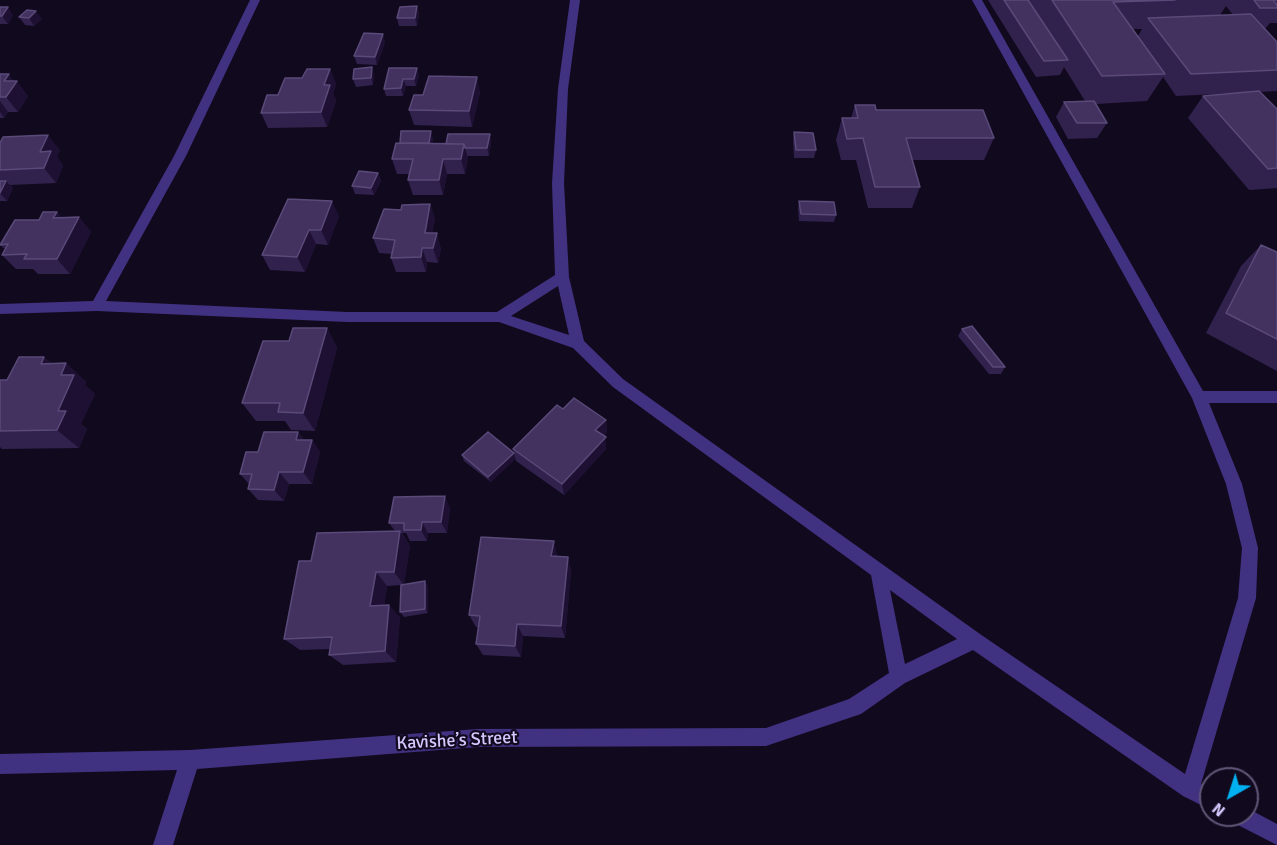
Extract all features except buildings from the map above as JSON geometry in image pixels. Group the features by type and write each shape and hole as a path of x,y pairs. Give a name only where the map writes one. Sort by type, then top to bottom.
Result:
{"street":[{"path":"97,306 180,156 255,0"},
{"path":"575,0 563,90 558,183 562,277 578,344"},
{"path":"977,0 1199,397 1234,484 1250,548 1247,598 1190,789"},
{"path":"499,317 562,277"},
{"path":"0,309 97,306 347,317 499,317 578,344 618,383 974,640 1199,794"},
{"path":"1199,397 1277,397"},
{"path":"878,570 899,677"},
{"name":"Kavishe’s Street","path":"0,764 190,760 478,738 766,737 854,707 899,677 974,640"},
{"path":"163,845 190,760"},
{"path":"1259,826 1277,835"}]}
